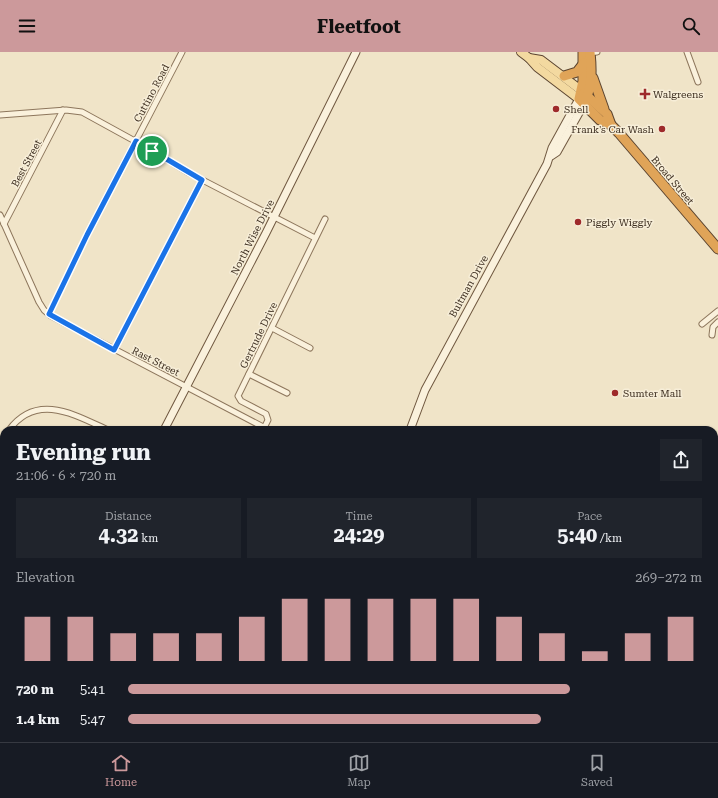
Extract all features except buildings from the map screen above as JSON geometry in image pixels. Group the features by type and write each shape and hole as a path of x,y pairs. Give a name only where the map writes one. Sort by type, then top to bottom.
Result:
{"highway":[{"name":"Bultman Drive","path":"583,98 592,73 588,54"},
{"name":"Bultman Drive","path":"583,98 588,54"},
{"path":"564,76 576,72 588,54"},
{"path":"592,73 605,112"},
{"name":"Broad Street","path":"583,98 605,112 611,125 718,249"},
{"name":"Broad Street","path":"583,98 600,120 611,125"}],"main road":[{"name":"Broad Street","path":"521,52 530,58 536,67 583,98"},
{"name":"Broad Street","path":"530,58 541,60 564,76 583,98"}],"street":[{"name":"Cuttino Road","path":"49,314 87,235 182,52"},
{"name":"North Wise Drive","path":"166,426 274,217 356,52"},
{"path":"687,52 698,82"},
{"name":"Bultman Drive","path":"412,426 425,390 551,156 557,152 583,98"},
{"path":"0,115 63,110 82,112 136,141 202,180 315,238"},
{"name":"Best Street","path":"4,224 63,110"},
{"path":"114,350 202,180"},
{"name":"Rast Street","path":"0,215 39,302 49,314 114,350 261,426"},
{"name":"Gertrude Drive","path":"267,426 268,420 266,414 238,399 239,393 324,219"},
{"path":"702,324 718,311"},
{"path":"712,335 713,327 718,322"},
{"path":"272,328 310,348"},
{"path":"249,374 287,393"},
{"path":"14,426 28,414 38,410 51,409 72,414 99,426"}],"place":[{"name":"Walgreens","path":"645,94"},
{"name":"Shell","path":"556,109"},
{"name":"Frank's Car Wash","path":"662,129"},
{"name":"Piggly Wiggly","path":"578,222"},
{"name":"Sumter Mall","path":"615,393"}],"route":[{"path":"136,141 152,151 202,180 114,350 56,320 49,314 87,235 136,141"}]}
